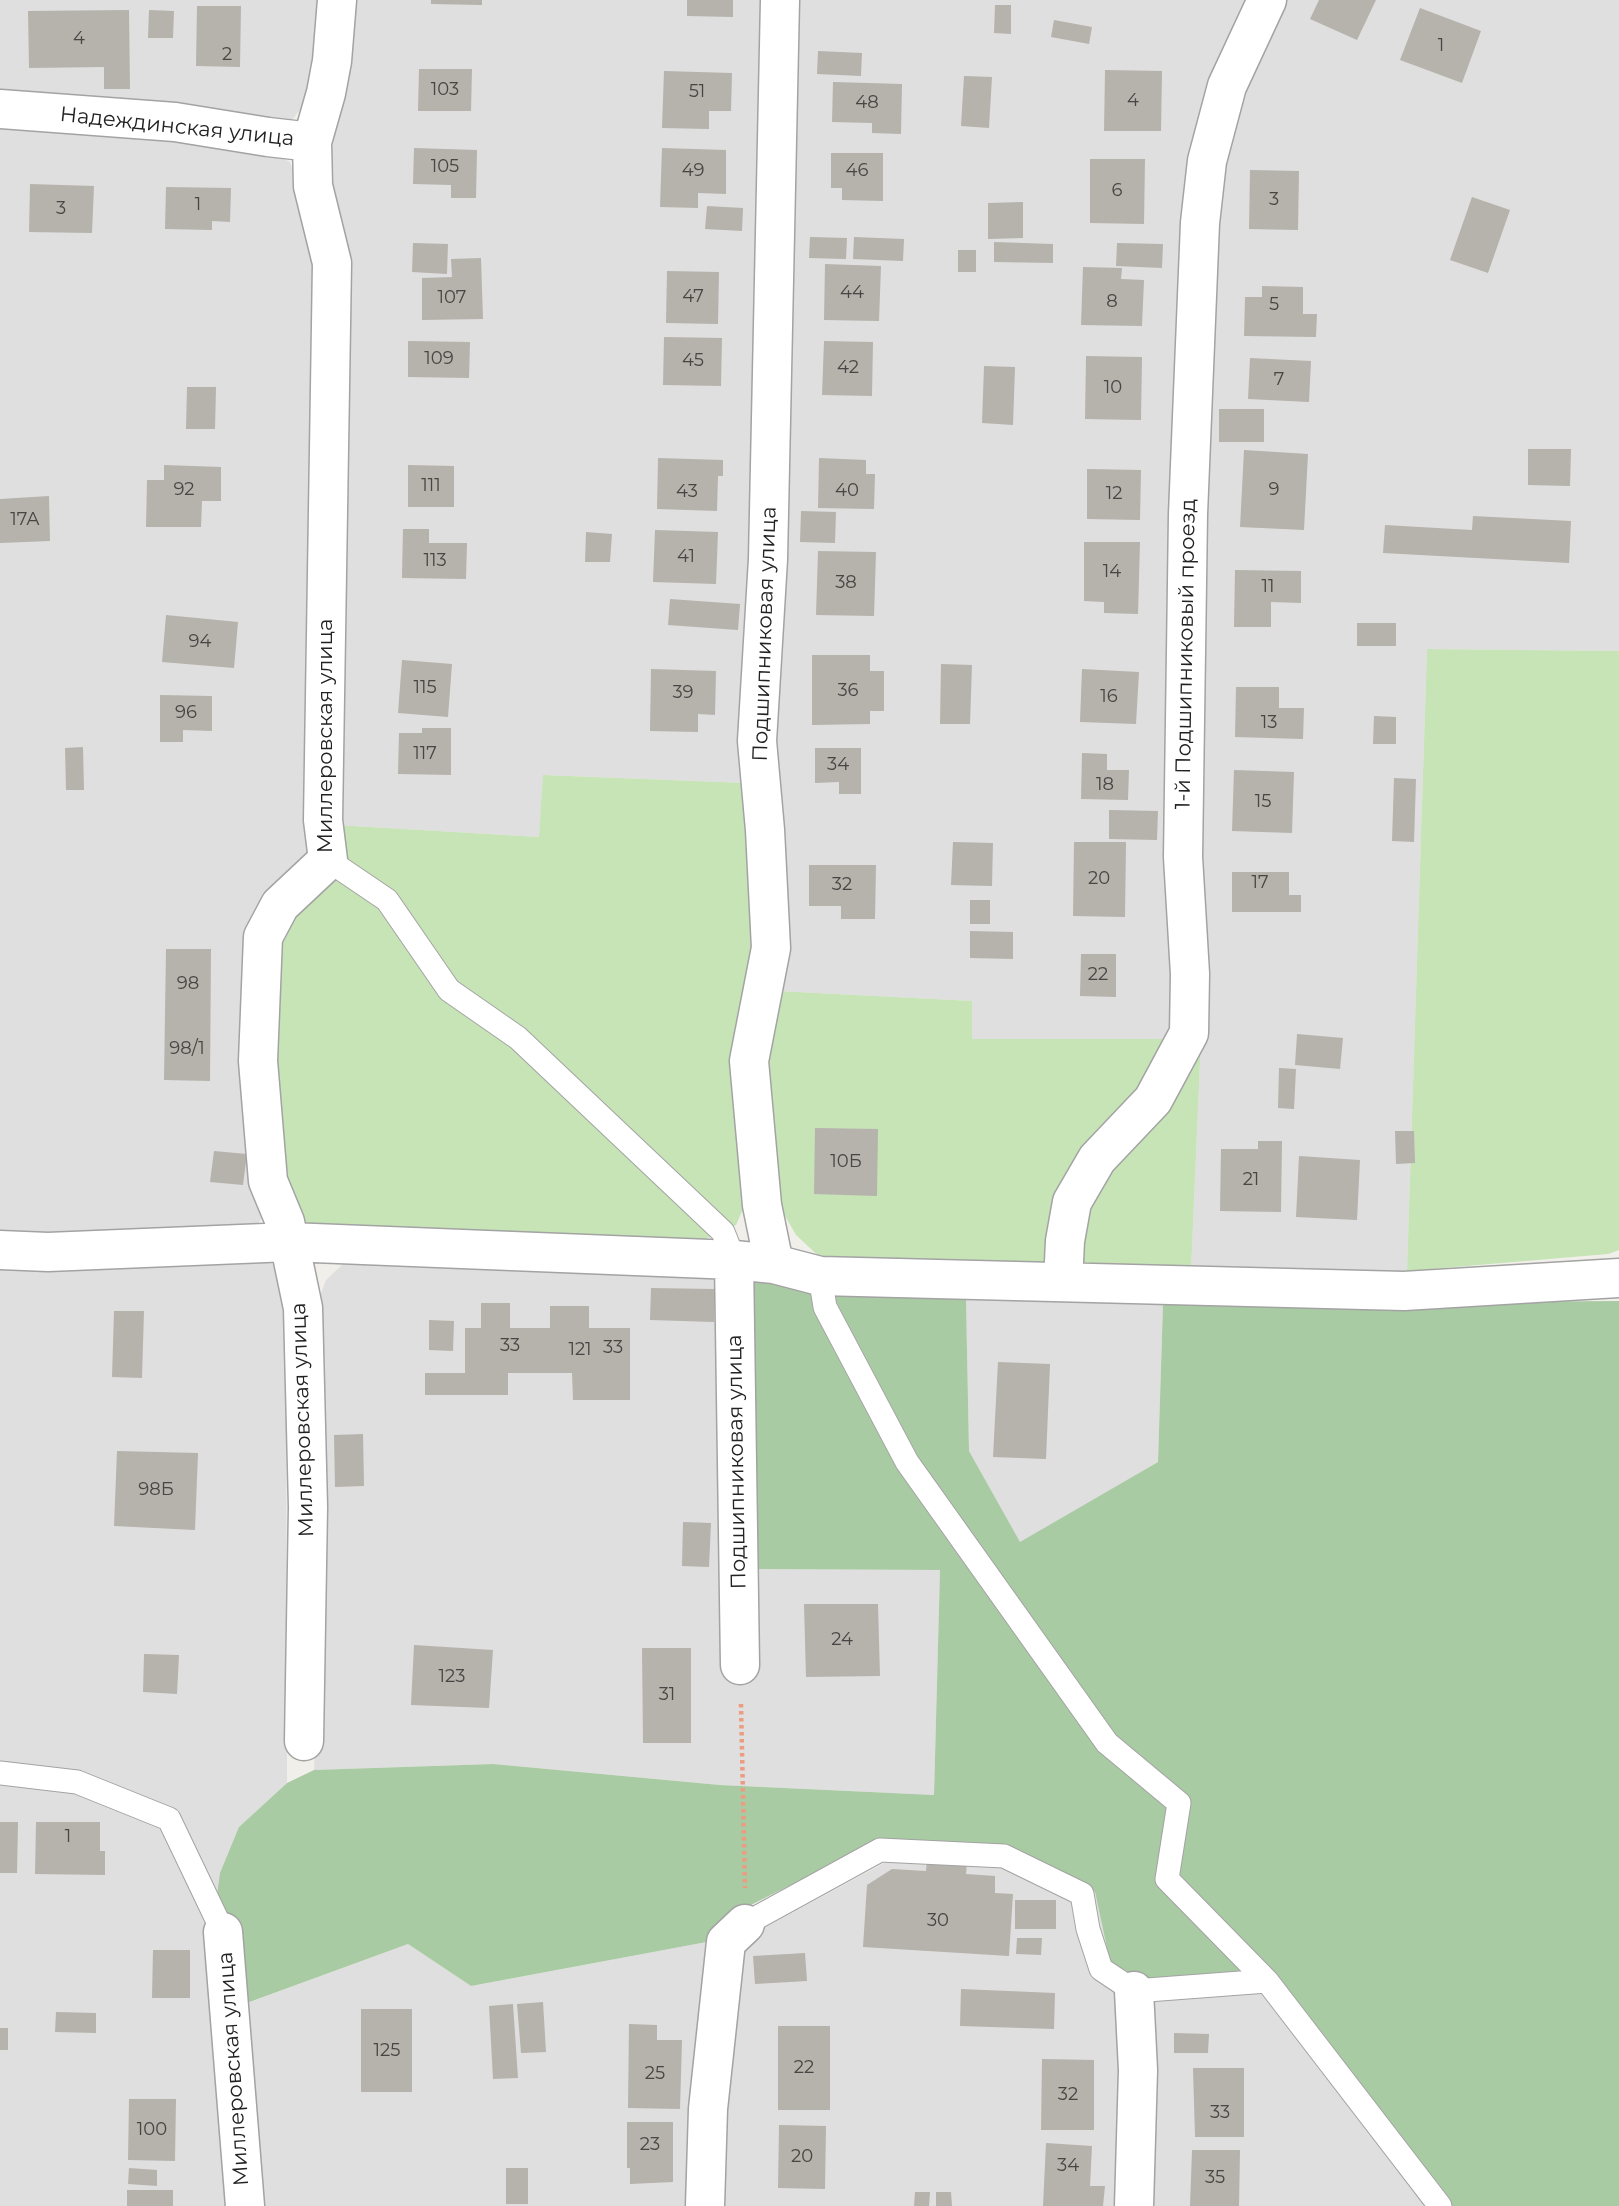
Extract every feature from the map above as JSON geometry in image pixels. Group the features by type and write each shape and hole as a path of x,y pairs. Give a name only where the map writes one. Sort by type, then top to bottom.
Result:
{"street":[{"name":"Миллеровская улица","path":"304,1741 308,1507 303,1308 285,1222 268,1181 258,1061 263,937 280,905 328,860 323,820 332,263 313,186 312,142 332,61 337,0"},
{"name":"Подшипниковая улица","path":"774,1264 761,1205 749,1061 771,948 757,741 768,559 780,0"},
{"name":"1-й Подшипниковый проезд","path":"1063,1282 1065,1241 1072,1202 1097,1159 1153,1100 1189,1033 1190,974 1183,857 1188,514 1200,222 1207,161 1227,86 1267,0"},
{"name":"Надеждинская улица","path":"0,109 175,122 312,142"},
{"path":"0,1250 48,1252 289,1242 734,1260 774,1264 820,1276 1405,1291 1619,1278"},
{"name":"Подшипниковая улица","path":"734,1260 740,1665"},
{"path":"705,2206 708,2109 726,1942 745,1924"},
{"name":"Миллеровская улица","path":"223,1932 245,2206"},
{"path":"1133,2206 1138,2070 1134,1991"}],"lane":[{"path":"328,860 387,900 449,990 518,1038 723,1232 734,1260"},
{"path":"820,1276 825,1307 907,1462 1107,1743 1179,1803 1167,1879 1267,1981 1440,2206"},
{"path":"0,1773 77,1782 169,1819 223,1932"},
{"path":"745,1924 880,1850 1004,1856 1082,1895 1088,1929 1101,1969 1134,1991 1267,1981"}],"path":[{"path":"740,1665 745,1809 744,1866"}],"shaded area":[{"path":"0,0 327,0 315,91 292,120 269,126 0,98"},
{"path":"348,0 768,0 745,783 544,775 539,837 336,825 328,190"},
{"path":"792,0 1256,0 1217,83 1171,509 1163,855 1180,977 1176,1040 971,1039 971,1001 777,991 770,747"},
{"path":"1277,0 1619,0 1619,651 1427,649 1407,1271 1191,1272 1201,1039 1198,859 1214,165"},
{"path":"0,119 264,149 290,162 327,265 312,820 267,1212 256,1226 0,1240"},
{"path":"254,1258 283,1267 286,1292 287,1783 239,1827 234,2206 0,2206 0,1259"},
{"path":"343,1264 715,1273 758,1569 940,1570 934,1795 720,1785 493,1764 314,1770 324,1504 316,1307 326,1280"},
{"path":"966,1299 1163,1304 1158,1462 1020,1543 969,1451"},
{"path":"997,1849 1095,1892 1110,1962 1253,1977 1424,2206 715,2206 737,1947 751,1935 886,1862"},
{"path":"712,1941 696,2206 254,2206 245,2004 408,1944 471,1986"}],"green space":[{"path":"1427,649 1619,651 1619,1250 1608,1254 1407,1271"},
{"path":"543,775 745,783 760,948 747,1200 736,1225 699,1242 326,1233 297,1219 279,1180 272,976 289,914 336,825 539,837"},
{"path":"777,991 972,1001 972,1039 1201,1039 1191,1272 824,1261 796,1235 776,1200 763,1067"},
{"path":"752,1277 966,1299 969,1451 1020,1542 1158,1462 1163,1304 1619,1301 1619,2206 1424,2206 1253,1977 1147,1982 1110,1962 1095,1892 997,1849 874,1843 725,1918 712,1941 471,1986 408,1944 225,2011 211,1939 220,1873 239,1827 287,1783 314,1770 493,1764 720,1785 934,1795 940,1570 757,1569"}],"building":[{"path":"431,0 482,0 482,5 431,4"},
{"path":"687,0 733,0 733,17 687,16"},
{"path":"1319,0 1376,0 1357,40 1310,19"},
{"path":"995,5 1011,5 1011,34 994,33"},
{"path":"197,6 241,6 240,67 196,66"},
{"path":"1420,8 1481,31 1462,83 1400,60"},
{"path":"129,10 130,89 104,89 104,67 29,68 28,11"},
{"path":"149,10 174,11 173,38 148,38"},
{"path":"1054,20 1092,27 1089,44 1051,37"},
{"path":"818,51 862,53 861,76 817,74"},
{"path":"419,69 472,69 471,111 418,111"},
{"path":"1105,70 1162,71 1161,131 1104,131"},
{"path":"664,71 732,73 731,111 709,111 709,129 662,128"},
{"path":"964,76 992,77 989,128 961,126"},
{"path":"833,82 902,84 901,134 872,133 872,123 832,122"},
{"path":"414,148 477,150 476,198 451,198 451,185 413,184"},
{"path":"662,148 726,150 726,194 698,193 698,208 660,207"},
{"path":"831,153 883,153 883,201 842,200 842,188 831,188"},
{"path":"1090,159 1145,159 1144,224 1090,223"},
{"path":"1250,170 1299,171 1298,230 1249,229"},
{"path":"30,184 94,186 92,233 29,232"},
{"path":"166,187 231,188 230,222 212,221 212,230 165,229"},
{"path":"1472,197 1510,210 1488,273 1450,260"},
{"path":"1023,202 1023,238 988,239 988,203"},
{"path":"707,206 743,208 742,231 705,229"},
{"path":"810,237 847,238 846,259 809,258"},
{"path":"854,237 904,239 903,261 853,259"},
{"path":"994,242 1053,244 1053,263 994,262"},
{"path":"413,243 448,244 447,274 412,272"},
{"path":"1117,243 1163,244 1162,268 1116,266"},
{"path":"958,250 976,250 976,272 958,272"},
{"path":"481,258 483,319 422,320 422,278 452,277 451,259"},
{"path":"825,264 881,266 879,321 824,320"},
{"path":"1083,267 1122,268 1121,279 1144,280 1142,326 1081,325"},
{"path":"667,271 719,272 718,324 666,323"},
{"path":"1262,286 1303,287 1303,314 1317,314 1316,337 1244,336 1245,297 1262,297"},
{"path":"664,337 722,338 721,386 663,385"},
{"path":"408,341 470,342 469,378 408,377"},
{"path":"824,341 873,342 872,396 822,395"},
{"path":"1086,356 1142,357 1141,420 1085,419"},
{"path":"1250,358 1311,361 1309,402 1248,399"},
{"path":"984,366 1015,367 1013,425 982,423"},
{"path":"187,387 216,387 215,429 186,429"},
{"path":"1219,409 1264,409 1264,442 1219,442"},
{"path":"1528,449 1571,449 1570,486 1528,485"},
{"path":"1244,450 1308,454 1304,530 1240,527"},
{"path":"658,458 723,460 723,476 718,476 717,511 657,509"},
{"path":"819,458 866,460 866,474 875,474 874,509 818,508"},
{"path":"164,465 221,467 221,501 202,501 201,527 146,527 147,480 164,480"},
{"path":"408,465 454,466 454,507 408,507"},
{"path":"1087,469 1141,470 1140,520 1087,519"},
{"path":"49,496 50,541 0,543 0,499"},
{"path":"801,511 836,512 835,543 800,542"},
{"path":"1473,516 1571,521 1569,563 1383,553 1385,525 1472,530"},
{"path":"403,529 429,529 429,543 467,543 466,579 402,578"},
{"path":"655,530 718,532 716,584 653,582"},
{"path":"586,532 612,534 610,562 585,562"},
{"path":"1084,542 1140,542 1138,614 1104,613 1104,602 1084,601"},
{"path":"818,551 876,552 874,616 816,615"},
{"path":"1235,570 1301,571 1301,603 1271,602 1271,627 1234,627"},
{"path":"670,599 740,604 738,630 668,625"},
{"path":"166,615 238,622 234,668 162,662"},
{"path":"1357,623 1396,623 1396,646 1357,646"},
{"path":"812,655 870,655 870,671 884,671 884,711 870,711 870,724 812,725"},
{"path":"402,660 452,664 448,717 398,713"},
{"path":"941,664 972,665 970,724 940,724"},
{"path":"651,669 716,671 715,715 698,714 698,732 650,731"},
{"path":"1082,669 1139,672 1136,724 1080,722"},
{"path":"1236,687 1279,687 1279,708 1304,708 1303,739 1235,737"},
{"path":"160,695 212,696 212,731 183,730 183,742 160,742"},
{"path":"1374,716 1396,717 1396,744 1373,744"},
{"path":"422,728 451,728 451,775 398,774 399,733 422,733"},
{"path":"83,747 84,790 66,790 65,748"},
{"path":"815,748 861,748 861,794 839,794 839,782 815,783"},
{"path":"1082,753 1107,754 1107,770 1129,770 1128,800 1081,799"},
{"path":"1234,770 1294,772 1292,833 1232,831"},
{"path":"1394,778 1416,779 1414,842 1392,841"},
{"path":"1109,810 1158,811 1157,840 1109,839"},
{"path":"953,842 993,843 992,886 951,885"},
{"path":"1074,842 1126,842 1125,917 1073,916"},
{"path":"809,865 876,865 875,919 841,919 841,906 809,906"},
{"path":"1232,872 1289,872 1289,895 1301,895 1301,912 1232,912"},
{"path":"970,900 990,900 990,924 970,924"},
{"path":"970,931 1013,932 1013,959 970,958"},
{"path":"166,949 211,949 210,1081 164,1080"},
{"path":"1081,954 1116,954 1116,997 1080,996"},
{"path":"1297,1034 1343,1038 1340,1069 1295,1065"},
{"path":"1279,1068 1296,1069 1294,1109 1278,1108"},
{"path":"815,1128 878,1129 877,1196 814,1194"},
{"path":"1395,1131 1414,1131 1415,1163 1396,1164"},
{"path":"1258,1141 1282,1141 1281,1212 1220,1211 1221,1149 1258,1149"},
{"path":"214,1151 247,1154 243,1185 210,1182"},
{"path":"1299,1156 1360,1160 1357,1220 1296,1217"},
{"path":"651,1288 715,1289 714,1322 650,1320"},
{"path":"481,1303 510,1303 510,1328 550,1328 550,1306 589,1306 589,1328 630,1328 630,1400 573,1400 572,1373 508,1373 508,1395 425,1395 425,1373 465,1373 465,1328 481,1328"},
{"path":"114,1311 144,1311 142,1378 112,1377"},
{"path":"429,1320 454,1321 453,1351 429,1350"},
{"path":"998,1362 1050,1364 1046,1459 993,1457"},
{"path":"363,1434 364,1486 335,1487 334,1435"},
{"path":"117,1451 198,1453 195,1530 114,1526"},
{"path":"683,1522 711,1523 709,1567 682,1566"},
{"path":"804,1604 878,1604 880,1676 806,1677"},
{"path":"414,1645 493,1650 489,1708 411,1705"},
{"path":"642,1648 691,1648 691,1743 643,1743"},
{"path":"144,1654 179,1655 177,1694 143,1692"},
{"path":"0,1822 18,1822 17,1873 0,1873"},
{"path":"36,1822 100,1822 100,1851 105,1851 105,1875 35,1874"},
{"path":"927,1860 967,1862 966,1874 995,1876 995,1893 1013,1894 1009,1956 863,1947 867,1885 892,1869 926,1871"},
{"path":"1015,1900 1056,1900 1056,1929 1015,1929"},
{"path":"1017,1938 1042,1938 1041,1955 1016,1954"},
{"path":"153,1950 190,1950 190,1998 152,1998"},
{"path":"805,1953 807,1981 755,1984 753,1956"},
{"path":"961,1989 1055,1993 1054,2029 960,2026"},
{"path":"543,2002 546,2052 521,2053 517,2004"},
{"path":"513,2004 518,2078 493,2079 489,2006"},
{"path":"361,2009 412,2009 412,2092 361,2092"},
{"path":"56,2012 96,2013 96,2033 55,2032"},
{"path":"629,2024 657,2025 657,2040 682,2040 680,2109 628,2108"},
{"path":"778,2026 830,2026 830,2110 778,2110"},
{"path":"0,2028 8,2028 8,2050 0,2050"},
{"path":"1174,2033 1209,2034 1208,2053 1174,2053"},
{"path":"1042,2059 1094,2060 1094,2130 1041,2130"},
{"path":"1193,2068 1244,2068 1244,2137 1195,2137"},
{"path":"129,2099 176,2099 175,2161 128,2160"},
{"path":"627,2122 673,2122 673,2182 630,2184 630,2168 627,2168"},
{"path":"779,2125 826,2126 825,2189 778,2188"},
{"path":"1046,2143 1092,2146 1090,2186 1105,2186 1103,2206 1043,2206"},
{"path":"1192,2150 1240,2150 1239,2206 1190,2206"},
{"path":"129,2168 157,2170 157,2186 128,2184"},
{"path":"506,2168 528,2168 528,2204 506,2204"},
{"path":"127,2190 173,2190 173,2206 127,2206"},
{"path":"915,2192 930,2192 929,2206 914,2206"},
{"path":"936,2192 951,2192 952,2206 936,2206"}]}
